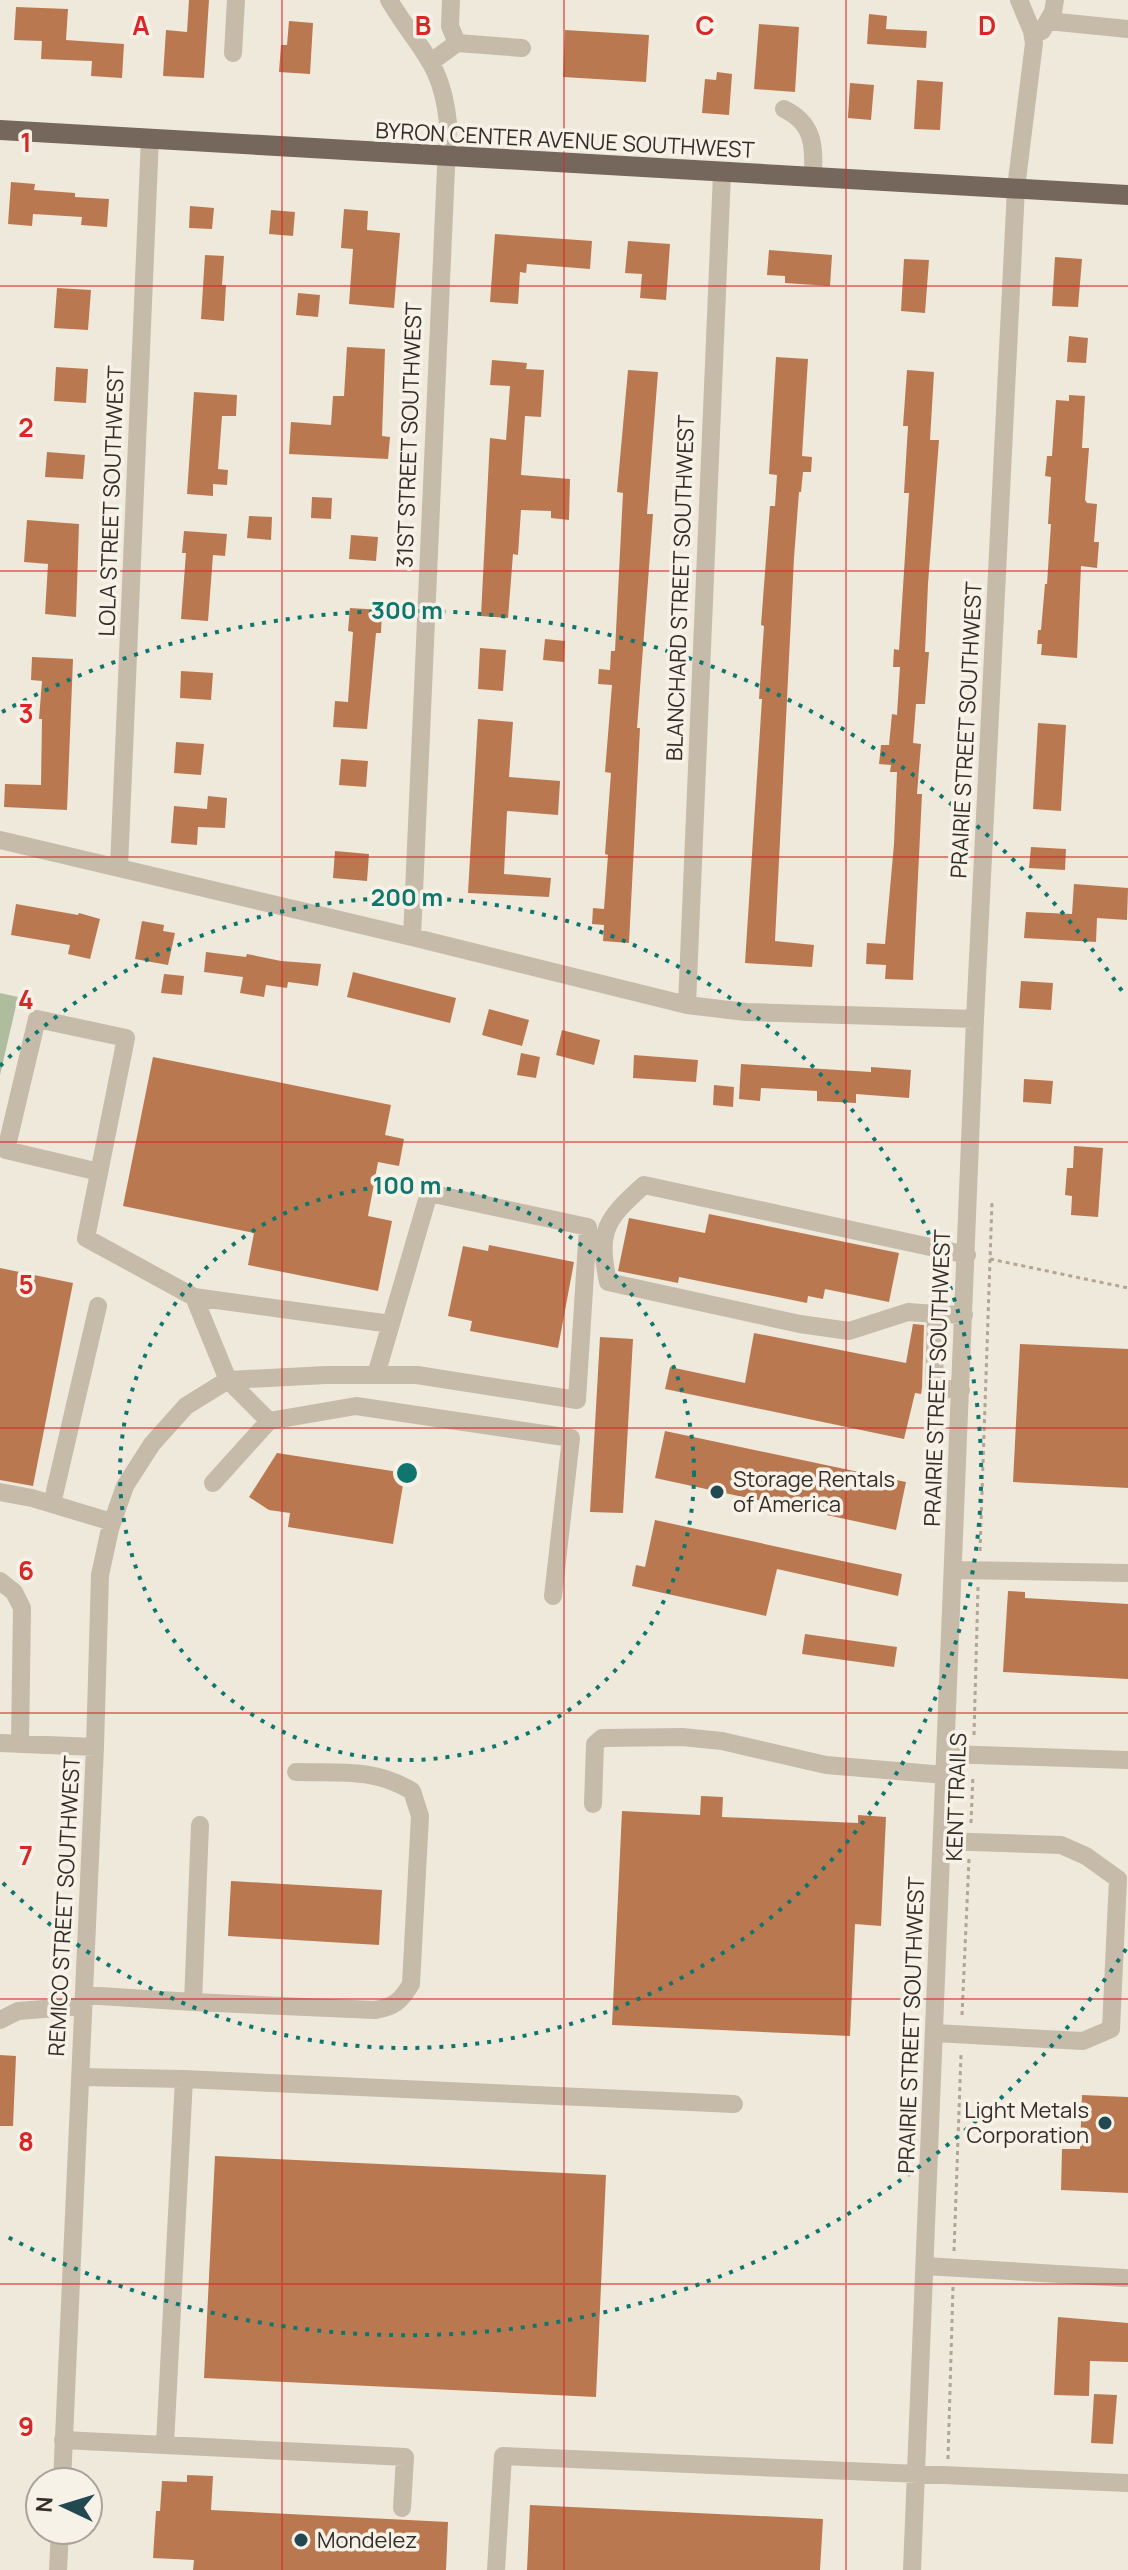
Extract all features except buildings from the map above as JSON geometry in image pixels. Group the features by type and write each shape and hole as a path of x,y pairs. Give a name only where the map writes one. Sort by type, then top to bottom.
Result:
{"main road":[{"name":"BYRON CENTER AVENUE SOUTHWEST","path":"0,130 1128,195"}],"street":[{"path":"233,53 236,0"},
{"name":"31ST STREET SOUTHWEST","path":"389,0 437,72 446,107 447,157 412,937"},
{"path":"451,0 450,26 457,43"},
{"path":"1019,0 1034,43"},
{"path":"1034,43 1053,12 1055,0"},
{"path":"1048,21 1128,29"},
{"path":"431,62 457,43 522,48"},
{"name":"PRAIRIE STREET SOUTHWEST","path":"912,2570 975,1019 1016,188 1034,43"},
{"path":"784,109 798,116 810,133 814,151 813,178"},
{"name":"LOLA STREET SOUTHWEST","path":"119,867 150,138"},
{"name":"BLANCHARD STREET SOUTHWEST","path":"687,1005 722,173"},
{"path":"0,840 687,1005 746,1012 975,1019"},
{"path":"99,1172 6,1150 37,1019 126,1038 86,1238 194,1297 391,1324"},
{"path":"228,1380 417,1375 577,1400 597,1228 644,1185 967,1255"},
{"path":"376,1375 429,1193 597,1228"},
{"path":"597,1228 608,1282 800,1324 849,1331 908,1312 964,1315"},
{"path":"194,1297 228,1380 269,1421"},
{"path":"52,1504 75,1417 98,1306"},
{"path":"936,1314 934,1388 961,1390"},
{"name":"REMICO STREET SOUTHWEST","path":"62,2466 100,1575 112,1522 125,1486 152,1444 186,1406 228,1380"},
{"path":"213,1483 269,1421 356,1406 571,1438 553,1596"},
{"path":"0,1492 112,1522"},
{"path":"954,1570 1128,1573"},
{"path":"0,1581 14,1592 22,1608 20,1743"},
{"path":"593,1804 595,1744 602,1738 682,1737 722,1741 826,1765 945,1775"},
{"path":"0,1743 95,1747"},
{"path":"946,1754 1128,1760"},
{"path":"0,2020 18,2011 84,2000 375,2010 390,2008 402,2000 411,1984 420,1816 412,1791 392,1779 371,1774 296,1772"},
{"path":"193,2002 200,1825"},
{"path":"934,2033 1083,2041 1119,2029 1123,1913 1118,1879 1086,1856 1061,1845 942,1841"},
{"path":"80,2077 734,2104"},
{"path":"165,2444 184,2079"},
{"path":"925,2266 1125,2278"},
{"path":"63,2440 405,2457 402,2508"},
{"path":"496,2570 503,2456 1128,2483"},
{"path":"58,2570 59,2546"}],"path":[{"name":"KENT TRAILS","path":"947,2475 992,1202"},
{"path":"991,1259 1128,1288"}],"green space":[{"path":"0,993 18,997 0,1075"}],"place":[{"name":"Storage Rentals of America","path":"717,1492"},
{"name":"Light Metals Corporation","path":"1105,2123"},
{"name":"Mondelez","path":"301,2540"}]}
